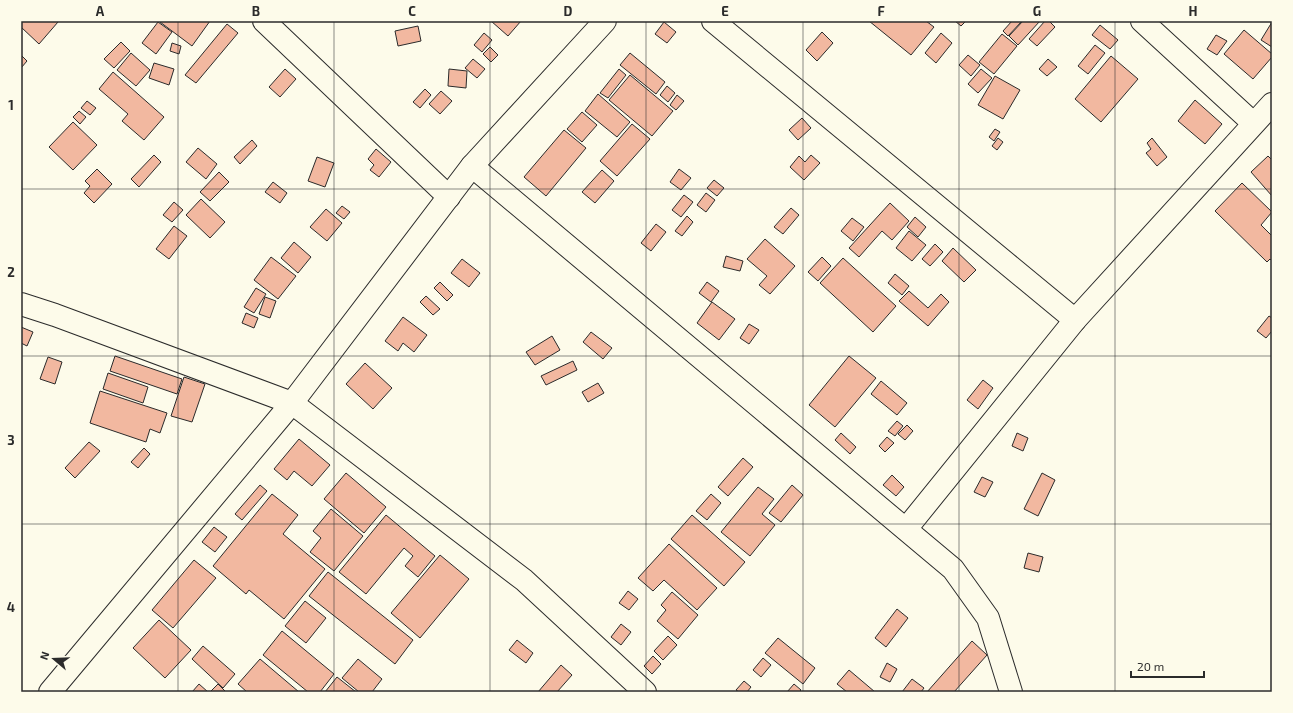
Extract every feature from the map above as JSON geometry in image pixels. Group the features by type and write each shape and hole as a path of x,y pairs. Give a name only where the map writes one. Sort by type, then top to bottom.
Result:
{"street":[{"path":"264,21 448,197"},
{"path":"50,692 292,403 472,166 605,21"},
{"path":"713,21 1075,320"},
{"path":"1142,21 1253,123"},
{"path":"906,529 1075,320 1253,123 1272,104"},
{"path":"472,166 953,569 988,618 1011,692"},
{"path":"21,304 55,315 292,403 524,580 645,692"}],"building":[{"path":"21,21 58,22 39,44 21,27"},
{"path":"210,21 192,46 160,22"},
{"path":"491,21 521,21 508,36"},
{"path":"869,21 926,21 934,27 911,55"},
{"path":"955,21 966,21 961,26"},
{"path":"1012,21 1022,21 1008,36 1003,31"},
{"path":"1023,21 1040,21 1018,45 1009,36"},
{"path":"1045,21 1049,21 1055,27 1037,46 1029,39"},
{"path":"158,22 172,32 156,54 142,43"},
{"path":"664,22 676,32 667,43 655,34"},
{"path":"1272,22 1272,47 1261,40"},
{"path":"227,24 238,33 196,83 185,75"},
{"path":"1100,25 1118,40 1110,49 1092,35"},
{"path":"418,26 421,41 398,46 395,31"},
{"path":"1244,30 1272,54 1272,57 1253,79 1224,54"},
{"path":"822,32 833,43 817,61 806,50"},
{"path":"484,33 492,40 482,52 474,45"},
{"path":"941,33 952,43 936,63 925,53"},
{"path":"1002,34 1017,46 994,74 979,62"},
{"path":"1216,35 1227,41 1217,55 1207,49"},
{"path":"121,42 130,51 114,68 104,59"},
{"path":"172,43 181,46 179,54 170,51"},
{"path":"1095,45 1105,53 1088,74 1078,66"},
{"path":"490,47 498,55 491,62 483,54"},
{"path":"131,53 150,70 136,86 117,70"},
{"path":"630,53 665,82 656,94 620,65"},
{"path":"21,55 27,61 21,68"},
{"path":"968,55 980,65 971,76 959,65"},
{"path":"1111,56 1138,79 1101,122 1075,99"},
{"path":"473,59 485,69 477,78 465,68"},
{"path":"1048,59 1057,67 1047,76 1039,69"},
{"path":"154,63 174,69 169,85 149,78"},
{"path":"285,69 296,79 280,97 269,87"},
{"path":"449,69 467,71 466,88 448,86"},
{"path":"619,69 626,75 608,98 600,93"},
{"path":"981,69 992,78 978,93 968,84"},
{"path":"113,72 164,117 144,140 122,121 128,114 99,89"},
{"path":"630,75 673,111 652,136 609,100"},
{"path":"995,76 1020,90 1003,119 978,105"},
{"path":"667,86 675,93 668,102 660,95"},
{"path":"425,89 431,95 420,108 413,102"},
{"path":"441,91 452,101 440,114 429,104"},
{"path":"598,94 630,122 617,137 585,111"},
{"path":"677,95 684,101 676,110 670,105"},
{"path":"1195,100 1222,124 1205,144 1178,121"},
{"path":"87,101 96,108 90,115 81,108"},
{"path":"79,111 86,117 80,124 73,117"},
{"path":"582,112 597,125 582,142 567,129"},
{"path":"802,118 811,128 798,140 789,130"},
{"path":"73,122 97,145 73,170 49,147"},
{"path":"632,124 650,139 617,176 600,161"},
{"path":"995,129 1000,132 994,141 989,137"},
{"path":"564,130 586,148 546,196 524,177"},
{"path":"998,138 1003,142 997,150 992,146"},
{"path":"1152,138 1167,157 1157,166 1146,153 1151,149 1147,143"},
{"path":"252,140 257,146 240,164 234,157"},
{"path":"198,148 217,164 206,179 186,162"},
{"path":"376,149 391,162 379,177 370,170 374,165 368,159"},
{"path":"154,155 161,162 139,187 131,179"},
{"path":"811,155 820,163 804,180 790,167 799,156 805,162"},
{"path":"1268,156 1272,160 1272,196 1251,172"},
{"path":"317,157 334,163 325,187 308,181"},
{"path":"97,169 112,184 94,203 84,193 90,186 85,181"},
{"path":"679,169 691,178 681,190 670,182"},
{"path":"602,170 614,181 595,203 582,192"},
{"path":"219,172 229,182 210,201 200,192"},
{"path":"714,180 724,188 717,196 707,188"},
{"path":"273,182 287,193 280,203 265,192"},
{"path":"1242,183 1272,212 1261,225 1272,236 1272,261 1270,259 1267,262 1215,211"},
{"path":"706,193 715,200 706,212 697,205"},
{"path":"684,195 693,202 681,217 672,210"},
{"path":"201,199 225,222 210,238 186,215"},
{"path":"174,202 183,210 172,222 163,215"},
{"path":"890,203 909,221 892,240 882,231 859,257 849,248"},
{"path":"342,206 350,212 344,219 336,213"},
{"path":"791,208 799,215 783,234 774,227"},
{"path":"326,209 342,223 327,241 310,227"},
{"path":"687,216 693,222 682,236 675,231"},
{"path":"915,217 926,227 918,237 907,227"},
{"path":"852,218 864,227 853,241 841,231"},
{"path":"656,224 666,232 651,251 641,243"},
{"path":"174,226 187,236 169,259 156,249"},
{"path":"909,231 926,245 912,261 896,248"},
{"path":"765,239 795,266 770,294 759,285 767,276 747,259"},
{"path":"294,242 311,257 298,273 281,258"},
{"path":"935,244 943,252 930,266 922,259"},
{"path":"953,248 976,270 964,282 942,261"},
{"path":"726,256 743,261 740,271 723,267"},
{"path":"271,257 296,276 278,299 254,280"},
{"path":"822,257 831,266 818,281 808,272"},
{"path":"843,258 896,306 873,332 820,283"},
{"path":"462,259 480,273 469,287 451,273"},
{"path":"895,274 909,286 902,295 888,283"},
{"path":"440,282 453,295 447,301 434,288"},
{"path":"707,282 719,291 711,302 699,293"},
{"path":"256,288 266,294 254,313 244,307"},
{"path":"909,291 928,308 941,294 949,302 928,326 899,301"},
{"path":"426,296 440,309 433,315 420,302"},
{"path":"265,297 276,301 270,318 259,314"},
{"path":"712,302 735,319 719,340 697,323"},
{"path":"246,313 258,318 254,328 242,323"},
{"path":"1269,316 1272,318 1272,331 1266,338 1257,331"},
{"path":"403,317 427,335 414,352 403,343 398,351 385,341"},
{"path":"749,324 759,330 749,344 740,338"},
{"path":"21,327 33,332 27,346 21,343"},
{"path":"591,332 612,348 603,359 583,342"},
{"path":"552,336 560,350 535,365 526,352"},
{"path":"115,356 182,379 177,394 110,371"},
{"path":"849,356 876,378 835,427 809,405"},
{"path":"48,357 62,362 55,384 40,379"},
{"path":"573,361 577,370 546,385 541,376"},
{"path":"365,363 392,388 373,409 346,384"},
{"path":"108,373 148,387 143,403 103,389"},
{"path":"184,377 205,384 192,422 171,416"},
{"path":"983,380 993,388 978,409 967,400"},
{"path":"881,381 907,403 897,415 871,394"},
{"path":"598,383 604,393 588,402 582,392"},
{"path":"100,391 167,413 160,433 150,429 146,442 90,423"},
{"path":"897,421 903,426 895,436 888,431"},
{"path":"907,425 913,431 905,440 898,434"},
{"path":"841,433 856,447 850,454 835,440"},
{"path":"1017,433 1028,438 1023,451 1012,446"},
{"path":"887,437 894,443 885,452 879,446"},
{"path":"299,439 330,465 312,486 294,471 287,480 274,469"},
{"path":"89,442 100,451 75,478 65,468"},
{"path":"144,448 150,454 138,468 131,462"},
{"path":"743,458 753,467 728,496 718,487"},
{"path":"346,473 386,507 364,533 324,499"},
{"path":"1042,473 1055,480 1038,516 1024,509"},
{"path":"892,475 904,487 896,496 883,485"},
{"path":"982,477 993,482 985,497 974,492"},
{"path":"260,485 267,491 242,520 235,514"},
{"path":"792,485 803,495 781,522 769,513"},
{"path":"758,487 774,499 762,514 775,525 750,556 721,532"},
{"path":"272,494 298,515 283,534 325,569 284,619 249,590 246,594 213,566"},
{"path":"711,494 721,503 707,520 696,511"},
{"path":"331,509 363,536 334,571 310,552 321,538 313,531"},
{"path":"386,515 435,556 418,577 405,566 413,556 404,548 366,594 339,572"},
{"path":"692,515 745,562 724,586 671,539"},
{"path":"214,527 227,537 215,552 202,542"},
{"path":"669,544 717,588 697,610 664,580 653,591 638,578"},
{"path":"1028,553 1043,557 1039,572 1024,568"},
{"path":"440,555 469,579 420,638 391,613"},
{"path":"194,560 216,578 173,628 152,610"},
{"path":"328,572 413,640 395,664 309,596"},
{"path":"628,591 638,599 629,610 619,603"},
{"path":"672,592 698,615 678,639 657,621 666,610 661,605"},
{"path":"305,601 326,618 306,643 285,626"},
{"path":"897,609 908,618 886,647 875,638"},
{"path":"159,620 191,650 165,678 133,648"},
{"path":"621,624 631,632 621,645 611,637"},
{"path":"282,631 334,674 320,692 308,692 263,655"},
{"path":"668,636 677,645 663,660 654,651"},
{"path":"778,638 815,668 803,684 765,653"},
{"path":"517,640 533,653 526,663 509,650"},
{"path":"972,641 987,655 954,692 927,692"},
{"path":"203,646 235,674 223,688 192,659"},
{"path":"653,656 661,664 652,674 644,666"},
{"path":"763,658 771,665 761,677 753,670"},
{"path":"260,659 299,692 247,692 238,684"},
{"path":"358,659 382,679 372,692 359,692 342,678"},
{"path":"887,663 897,669 890,682 880,677"},
{"path":"561,665 572,675 557,692 538,692"},
{"path":"849,670 875,692 847,692 837,684"},
{"path":"337,677 356,692 325,692"},
{"path":"912,679 924,688 921,692 902,692"},
{"path":"744,681 751,687 747,692 739,692 736,690"},
{"path":"199,684 208,692 192,692"},
{"path":"218,684 226,692 210,692"},
{"path":"794,684 801,690 799,692 787,692"}]}
